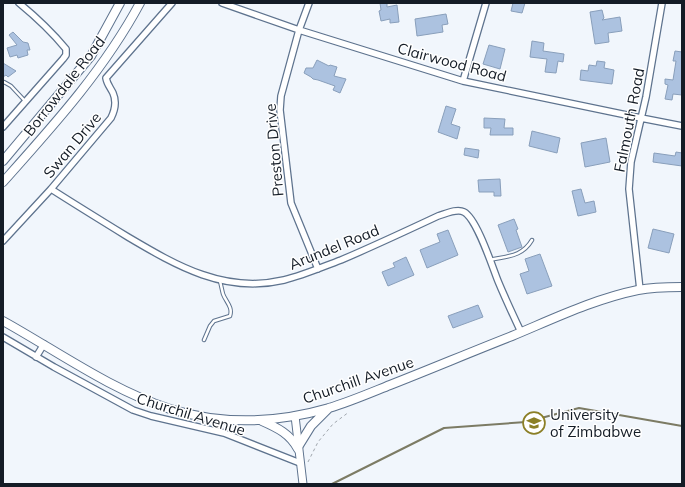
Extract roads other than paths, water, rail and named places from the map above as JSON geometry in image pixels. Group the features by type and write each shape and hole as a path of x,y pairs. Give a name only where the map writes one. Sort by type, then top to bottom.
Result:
{"main road":[{"name":"Borrowdale Road","path":"3,161 91,56 120,3"},
{"name":"Borrowdale Road","path":"3,182 76,98 110,53 129,24 140,3"},
{"name":"Churchill Avenue","path":"3,321 92,373 132,394 171,409 212,418 259,420 295,416 329,408 404,380 592,303 640,290 682,287"},
{"path":"259,420 285,432 298,448 311,426 329,408"}],"street":[{"path":"4,124 66,55 66,49 34,15 19,3"},
{"name":"Swan Drive","path":"3,241 51,189 111,118 115,110 114,94 106,83 106,78 172,3"},
{"name":"Clairwood Road","path":"222,3 299,30 463,80 682,126"},
{"name":"Preston Drive","path":"309,3 299,30 281,96 280,110 291,203 318,269"},
{"path":"463,80 486,3"},
{"name":"Falmouth Road","path":"640,290 629,189 631,162 648,89 662,3"},
{"name":"Arundel Road","path":"51,189 159,256 183,268 203,276 220,280 249,283 265,283 284,280 318,269 438,216 456,211 463,211 472,220 521,332"},
{"name":"Churchil Avenue","path":"3,337 133,410 151,416 224,433 281,457 304,464"},
{"path":"36,356 44,344"},
{"path":"295,416 298,448 304,464 303,484"}],"lane":[{"path":"3,83 4,82 11,86 25,102"},
{"path":"490,260 518,253 526,249 532,240"},
{"path":"204,340 210,326 214,321 228,318 232,312 222,293 220,280"}],"waterway":[{"path":"332,484 444,428 526,422 579,408 682,426"}],"place":[{"name":"University of Zimbabwe","path":"534,423"}]}
